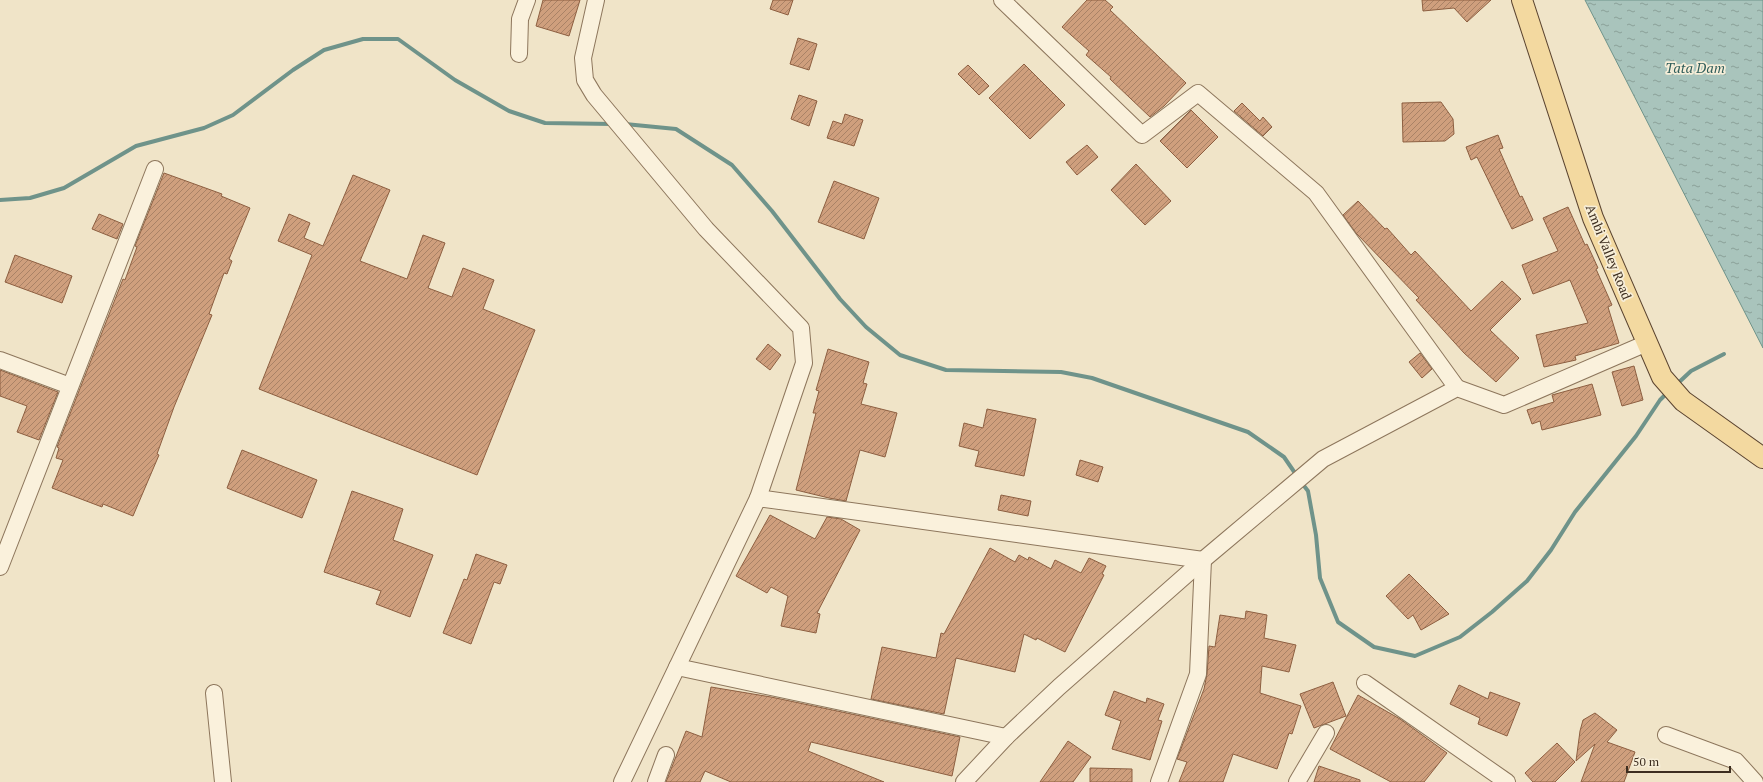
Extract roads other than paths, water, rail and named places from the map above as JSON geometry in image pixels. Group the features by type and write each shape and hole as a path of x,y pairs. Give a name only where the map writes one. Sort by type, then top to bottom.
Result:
{"main road":[{"name":"Ambi Valley Road","path":"1522,0 1593,218 1662,377 1683,401 1763,458"}],"street":[{"path":"519,54 520,19 527,0"},
{"path":"596,0 583,58 585,80 594,95 641,153 706,229 801,328 804,363 758,498 622,782"},
{"path":"1002,0 1142,135 1198,93 1316,193 1457,388 1504,405 1647,343"},
{"path":"0,567 155,169"},
{"path":"0,360 70,386"},
{"path":"964,782 1006,737 1059,687 1203,560 1323,459 1457,388"},
{"path":"758,498 1203,560"},
{"path":"1159,782 1198,674 1203,560"},
{"path":"677,667 1006,737"},
{"path":"1365,683 1508,782"},
{"path":"214,693 223,782"},
{"path":"1297,782 1326,733"},
{"path":"1666,735 1736,761 1754,782"},
{"path":"656,782 666,755"}],"water":[{"name":"Tata Dam","path":"1585,0 1763,0 1763,348"}],"waterway":[{"path":"0,200 30,198 64,188 136,146 204,128 233,115 293,70 324,50 363,39 398,39 455,80 509,111 545,123 613,124"},
{"path":"625,124 676,129 732,165 772,211 840,299 866,327 900,355 946,370 1061,372 1092,378 1248,432 1284,457 1297,476"},
{"path":"1676,385 1691,371 1724,354"},
{"path":"1301,482 1308,491 1316,535 1320,578 1338,622 1374,647 1415,656 1460,637 1492,612 1527,581 1551,550 1575,512 1636,436 1660,400 1668,392"}]}
